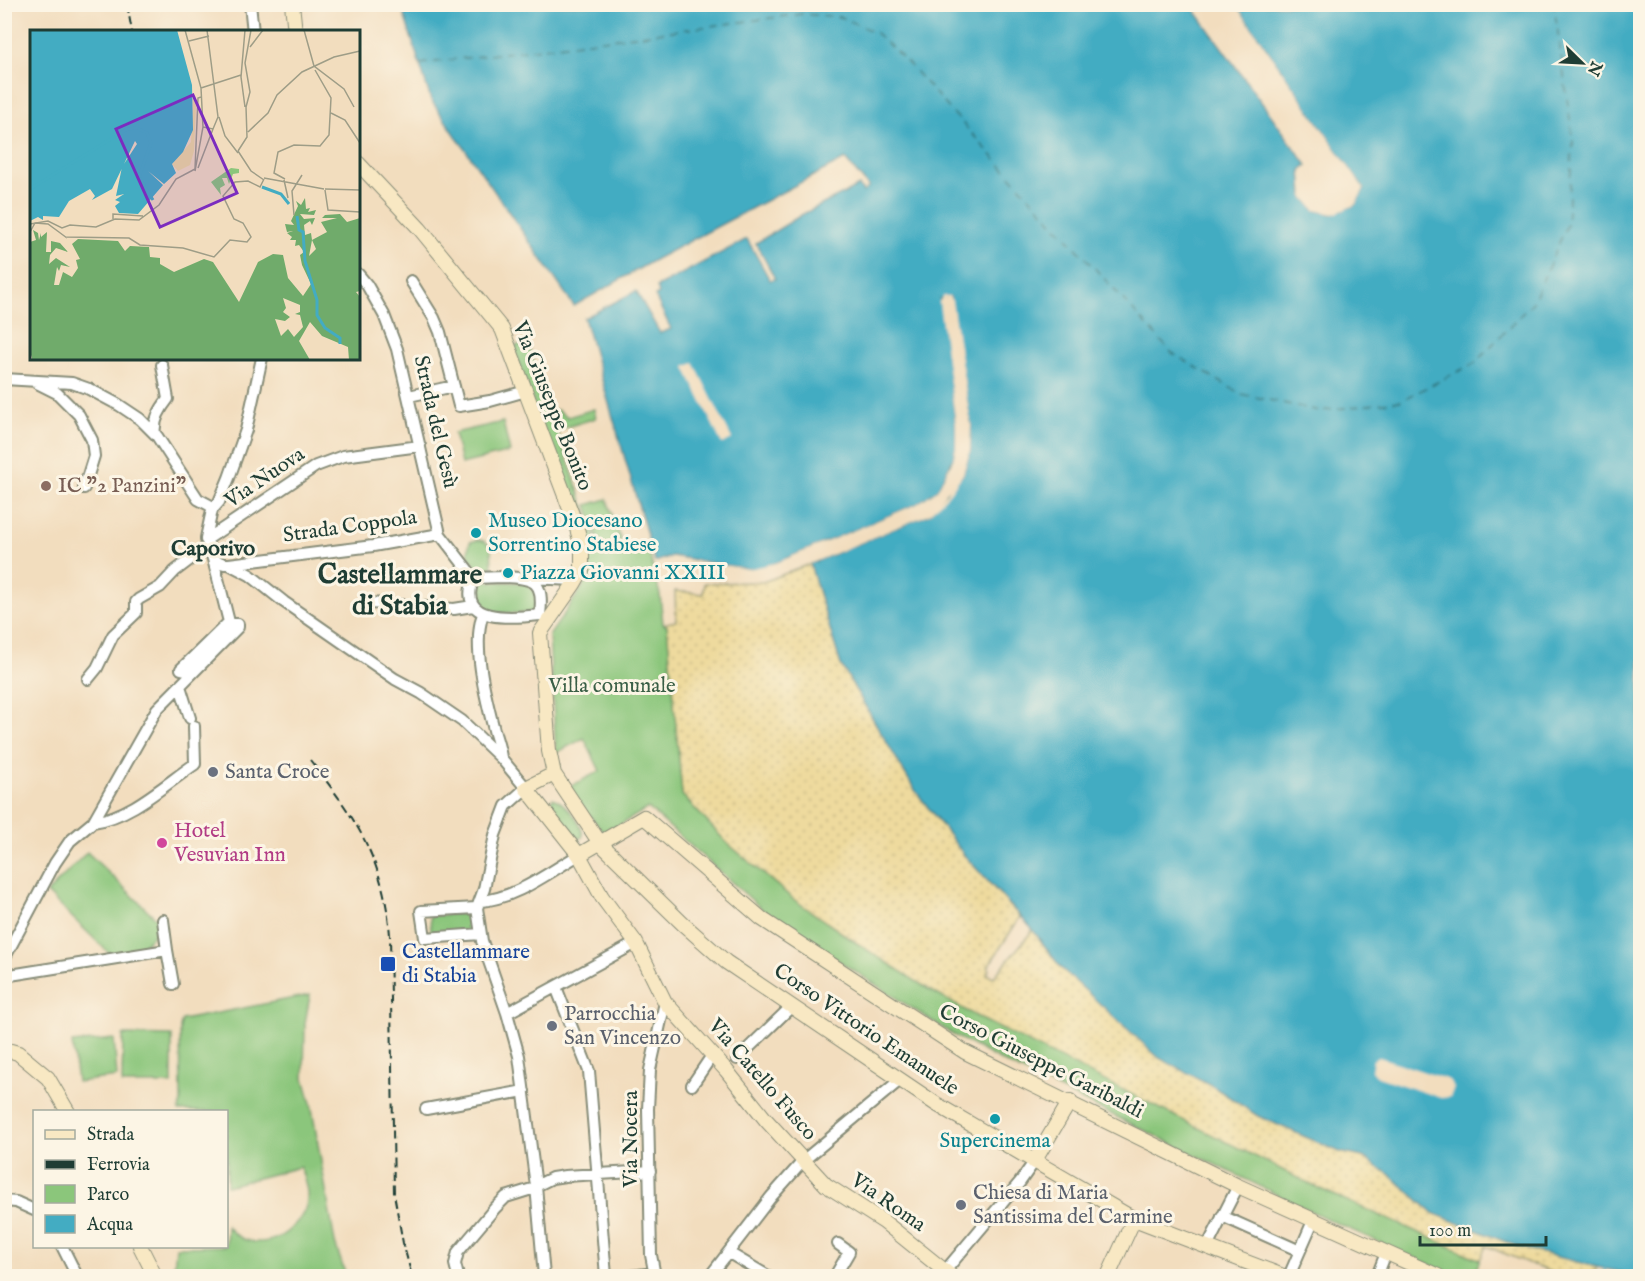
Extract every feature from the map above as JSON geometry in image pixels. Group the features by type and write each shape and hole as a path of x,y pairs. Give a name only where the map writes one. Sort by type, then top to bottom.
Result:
{"street":[{"path":"250,4 252,30"},
{"path":"292,4 295,30"},
{"name":"Via Giuseppe Bonito","path":"361,169 420,229 502,329 576,525 582,547 579,575"},
{"name":"Strada del Gesù","path":"360,276 386,321 398,349 440,534"},
{"path":"411,281 440,332 457,404 463,407 526,391"},
{"path":"4,958 55,863 70,841 93,822 157,709 238,627 238,624 234,624 185,670 181,669 230,621 207,543 216,506 246,430 262,360"},
{"path":"154,431 157,415 168,399 162,365"},
{"path":"4,379 72,383 89,389 133,414 154,431 198,499 211,506 216,506"},
{"path":"32,380 57,393 79,415 92,440 94,456 84,488"},
{"path":"409,396 454,386"},
{"name":"Via Nuova","path":"88,679 97,668 113,635 136,613 136,602 139,599 160,587 207,543 316,466 343,456 420,446"},
{"path":"440,534 474,579"},
{"name":"Strada Coppola","path":"229,564 373,546 440,534"},
{"path":"213,559 250,575 284,602 394,679 462,721 501,758 526,788"},
{"path":"474,579 579,575"},
{"path":"544,618 579,575"},
{"path":"527,578 534,583 542,595 544,618 540,633 549,751 554,774 526,788 506,806 495,835 479,904 481,934 519,1056 536,1187 544,1276"},
{"path":"474,579 471,586 470,603 483,614 544,618"},
{"path":"370,603 454,609 473,606"},
{"path":"483,614 478,636 481,661 489,710 501,758"},
{"path":"93,822 109,820 151,795 195,764 192,722 180,686"},
{"name":"Corso Vittorio Emanuele","path":"554,774 600,843 683,924 726,962 936,1104 1134,1219 1283,1276"},
{"name":"Via Catello Fusco","path":"526,788 579,855 602,897 636,943 665,1002 712,1054 766,1120 804,1160"},
{"name":"Corso Giuseppe Garibaldi","path":"600,843 644,817 754,912 781,932 965,1052 1313,1221 1435,1276"},
{"path":"481,934 425,938 421,911 479,904 526,886 600,843"},
{"path":"163,920 173,984"},
{"path":"507,1013 636,943"},
{"path":"4,976 167,950"},
{"path":"556,987 589,1071 606,1276"},
{"name":"Via Nocera","path":"655,1275 651,1255 648,1109 650,1070 665,1002"},
{"path":"737,1059 792,1006"},
{"path":"4,1049 18,1053 48,1078 67,1110"},
{"path":"692,1084 712,1054"},
{"path":"710,1276 771,1197 804,1160 900,1080"},
{"path":"426,1109 524,1091"},
{"path":"948,1274 1020,1182 1070,1101"},
{"name":"Via Roma","path":"804,1160 826,1185 884,1222 948,1274"},
{"path":"458,1276 455,1264 458,1252 506,1197 536,1187 552,1178 650,1171"},
{"path":"1207,1247 1238,1185"},
{"path":"4,1201 16,1202 33,1210"},
{"path":"1222,1216 1300,1251"},
{"path":"1108,1276 1134,1219"},
{"path":"1289,1276 1313,1221"},
{"path":"835,1276 849,1252 838,1244"},
{"path":"63,1248 77,1276"},
{"path":"141,1248 155,1276"},
{"path":"1381,1275 1386,1253"},
{"path":"727,1255 755,1276"},
{"path":"727,1255 768,1276"},
{"path":"630,1276 655,1275"}],"sand":[{"path":"810,564 841,665 915,790 965,856 1020,917 988,967 990,969 987,974 994,977 1033,930 1061,968 1211,1085 1258,1116 1340,1152 1363,1157 1389,1174 1433,1213 1519,1246 1597,1267 1593,1276 1560,1276 1486,1246 1480,1260 1320,1189 981,1019 931,991 793,899 727,843 682,795 666,623 676,621 675,591 703,594 704,583 763,582"}],"green space":[{"name":"Villa comunale","path":"527,342 551,410 557,410 568,417 594,409 596,418 557,430 602,557 647,545 660,595 663,624 667,626 682,795 727,843 793,899 931,991 981,1019 1320,1189 1480,1260 1473,1276 1456,1276 1338,1224 1007,1064 952,1034 771,917 648,808 605,834 567,788 600,771 584,738 556,753 549,636 586,582 589,569 586,549 513,347"},
{"path":"503,422 510,452 461,464 454,433"},
{"path":"607,499 621,541 601,548 587,505"},
{"path":"478,540 491,546 492,568 477,567 470,558 468,549 470,542"},
{"path":"481,581 527,583 538,597 536,613 488,613 477,608 474,590"},
{"path":"553,798 563,804 576,819 583,836 580,839 566,828 559,818 550,802"},
{"path":"87,852 163,925 138,951 112,956 47,893"},
{"path":"468,913 470,930 431,933 430,916"},
{"path":"310,995 305,1023 304,1078 311,1103 335,1243 346,1276 173,1276 176,1248 228,1248 228,1227 234,1233 251,1241 261,1242 279,1237 301,1216 306,1206 307,1195 300,1167 228,1186 228,1110 179,1110 182,1020"},
{"path":"123,1035 172,1036 172,1084 122,1084"},
{"path":"114,1039 117,1077 77,1082 72,1043"}],"water":[{"path":"401,5 1191,5 1307,165 1301,170 1303,196 1315,210 1333,214 1355,205 1364,189 1236,5 1640,5 1640,1276 1519,1247 1433,1213 1389,1174 1363,1157 1340,1152 1258,1116 1211,1085 1159,1058 1061,968 1033,930 965,856 915,790 841,665 810,564 929,514 963,474 970,451 971,425 950,297 940,299 956,425 956,447 953,459 937,490 917,504 759,568 748,569 672,556 655,562 584,318 636,291 660,333 671,329 655,296 659,294 657,287 747,239 770,280 775,279 756,243 803,214 859,186 863,192 869,187 845,159 656,259 574,306 431,100"}],"pier":[{"path":"1233,4 1236,5 1364,189 1355,205 1334,214 1315,210 1303,196 1305,190 1306,195 1317,207 1333,211 1353,202 1360,189"},
{"path":"943,296 949,296 952,301 971,425 970,451 963,474 949,494 929,514 807,565 809,561 927,511 947,493 960,473 967,451 968,426 949,301 946,298 942,302 959,425 959,447 956,461 940,492 918,507 778,566 748,572 717,567 717,564 748,569 776,563 917,504 937,490 953,460 956,447 956,425 939,302"},
{"path":"694,363 732,439 722,444 685,367"},
{"path":"1379,1057 1449,1080 1454,1088 1450,1097 1441,1098 1378,1077 1371,1071 1373,1060"}],"waterway":[{"path":"1603,1276 1605,1269"}],"ferry route":[{"path":"420,64 802,14 841,17 876,33 904,59 1172,353 1241,394 1320,411 1400,401 1475,363 1533,302 1567,225 1573,141 1554,4"}],"railway":[{"path":"127,4 132,30"},
{"path":"310,760 341,801 365,841 374,862 387,908 390,935 394,1194 412,1276"}],"place":[{"name":"IC \"2 Panzini\"","path":"46,486"},
{"name":"Museo Diocesano Sorrentino Stabiese","path":"476,533"},
{"name":"Piazza Giovanni XXIII","path":"508,573"},
{"name":"Santa Croce","path":"213,772"},
{"name":"Hotel Vesuvian Inn","path":"162,843"},
{"name":"Castellammare di Stabia","path":"388,964"},
{"name":"Parrocchia San Vincenzo","path":"552,1026"},
{"name":"Supercinema","path":"995,1119"},
{"name":"Chiesa di Maria Santissima del Carmine","path":"961,1205"}],"district":[{"name":"Caporivo","path":"213,549"},
{"name":"Castellammare di Stabia","path":"400,592"}]}
